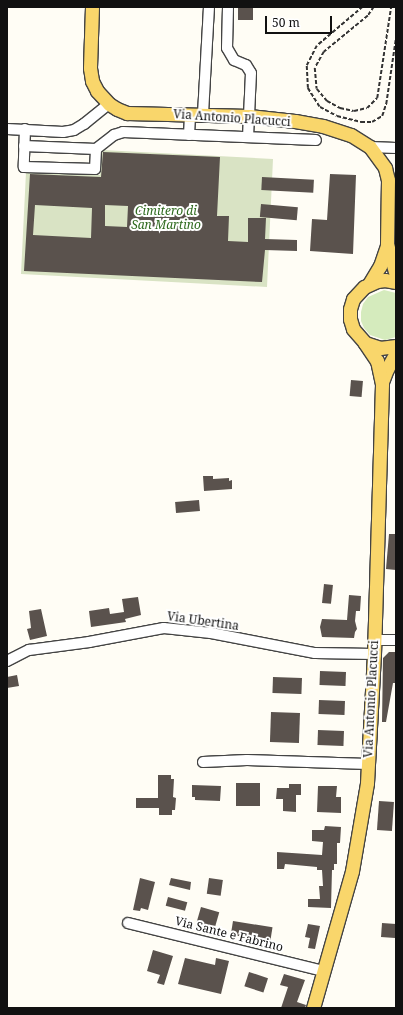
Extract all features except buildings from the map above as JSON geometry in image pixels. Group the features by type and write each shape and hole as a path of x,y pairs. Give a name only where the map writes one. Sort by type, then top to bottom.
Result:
{"main road":[{"path":"92,7 90,68 92,81 97,92 109,104"},
{"name":"Via Antonio Placucci","path":"109,104 127,113 249,116 323,126 351,135 370,147 385,168 388,180 387,244 380,266 368,284 359,291 353,299 350,309 350,319 353,329 377,360 382,384 375,640 368,764 362,818 352,871 313,1008"},
{"name":"Via Antonio Placucci","path":"387,244 396,275"},
{"path":"368,284 386,280 396,282"},
{"path":"365,343 380,348 396,346"},
{"name":"Via Antonio Placucci","path":"382,384 387,369 396,353"}],"street":[{"path":"189,135 197,114 209,7"},
{"path":"228,7 227,48 234,60 246,65 251,72 248,137"},
{"path":"7,129 63,132 74,130 109,104"},
{"path":"25,129 24,167 95,169 96,149"},
{"path":"36,130 36,146"},
{"path":"24,146 96,149 114,135 123,132 316,140"},
{"path":"370,147 396,148"},
{"name":"Via Ubertina","path":"7,661 29,650 89,642 164,628 211,633 315,653 374,654"},
{"path":"375,640 396,640"},
{"path":"203,762 247,760 368,764"},
{"name":"Via Sante e Fabrino","path":"128,923 324,970"}],"path":[{"path":"364,7 317,46 307,66 308,88 320,107 337,116 361,122 372,122 382,116 386,104 396,36"},
{"path":"374,7 368,16 324,52 315,68 317,89 327,101 340,108 354,111 367,108 377,98 391,7"}],"green space":[{"name":"Cimitero di San Martino","path":"102,150 273,159 267,287 21,274 26,172 100,175"},
{"path":"384,290 396,293 396,337 385,340 370,335 364,328 361,321 363,304 368,297"}]}
